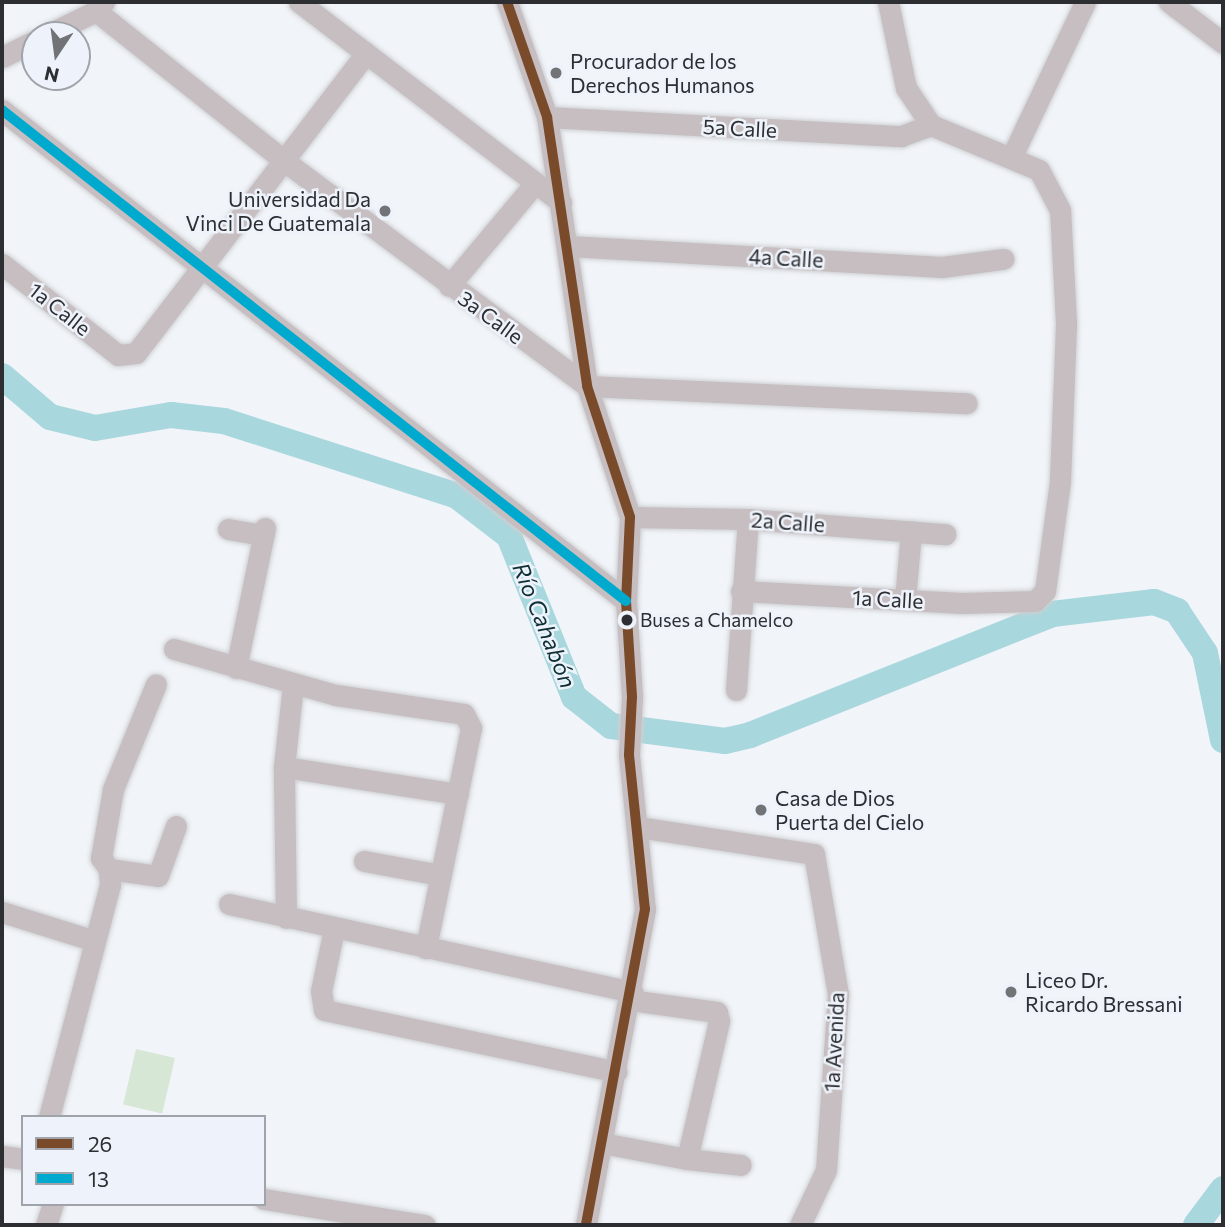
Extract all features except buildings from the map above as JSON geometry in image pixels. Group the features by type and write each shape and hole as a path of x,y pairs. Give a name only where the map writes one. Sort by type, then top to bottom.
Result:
{"street":[{"path":"299,2 561,202"},
{"path":"507,2 547,117 587,386 630,517 626,601 632,696 629,755 645,909 632,996 586,1225"},
{"path":"887,2 906,88 931,125 1012,156 1085,2"},
{"path":"1169,2 1223,43"},
{"path":"73,21 100,6"},
{"name":"3a Calle","path":"100,6 283,160 587,386"},
{"path":"2,57 21,48"},
{"path":"200,267 366,53"},
{"path":"2,110 626,601"},
{"name":"5a Calle","path":"547,117 901,136 931,125"},
{"name":"1a Calle","path":"741,591 905,600 1035,601 1045,591 1060,481 1066,323 1060,210 1039,170 1012,156"},
{"path":"449,286 535,183"},
{"name":"4a Calle","path":"568,246 942,267 1003,258"},
{"name":"1a Calle","path":"2,264 118,355 136,353 200,267"},
{"path":"587,386 967,403"},
{"name":"2a Calle","path":"630,517 748,519 945,534"},
{"path":"736,690 748,519"},
{"path":"228,528 264,532 236,668"},
{"path":"905,600 911,531"},
{"path":"174,649 293,684 464,714 471,728 426,948"},
{"path":"49,1115 92,940 110,885 109,869 101,858 101,845 113,789 156,684"},
{"path":"286,918 284,767 293,684"},
{"path":"284,767 458,794"},
{"path":"109,869 158,876 176,826"},
{"name":"1a Avenida","path":"638,827 814,853 838,995 826,1170 800,1225"},
{"path":"364,861 440,874"},
{"path":"229,904 719,1015 687,1159"},
{"path":"2,912 92,940"},
{"path":"334,929 321,991 324,1010 617,1072"},
{"path":"602,1143 687,1159 741,1165"},
{"path":"2,1156 21,1159"},
{"path":"266,1199 425,1225"},
{"path":"46,1225 51,1206"}],"green space":[{"path":"136,1049 175,1058 162,1114 123,1105"}],"waterway":[{"name":"Río Cahabón","path":"2,376 50,417 95,428 171,415 224,421 457,496 509,536 574,697 611,726 725,741 750,735 1052,614 1154,602 1177,611 1205,653 1223,740"},
{"name":"Río Cahabón","path":"1196,1225 1223,1189"}],"transit line":[{"name":"26","path":"507,2 547,117 587,386 630,517 626,601 632,697 629,755 645,909 586,1225"},
{"name":"13","path":"2,110 626,601"}],"place":[{"name":"Procurador de los Derechos Humanos","path":"556,73"},
{"name":"Universidad Da Vinci De Guatemala","path":"385,211"},
{"name":"Buses a Chamelco","path":"627,620"},
{"name":"Casa de Dios Puerta del Cielo","path":"761,810"},
{"name":"Liceo Dr. Ricardo Bressani","path":"1011,992"}]}
